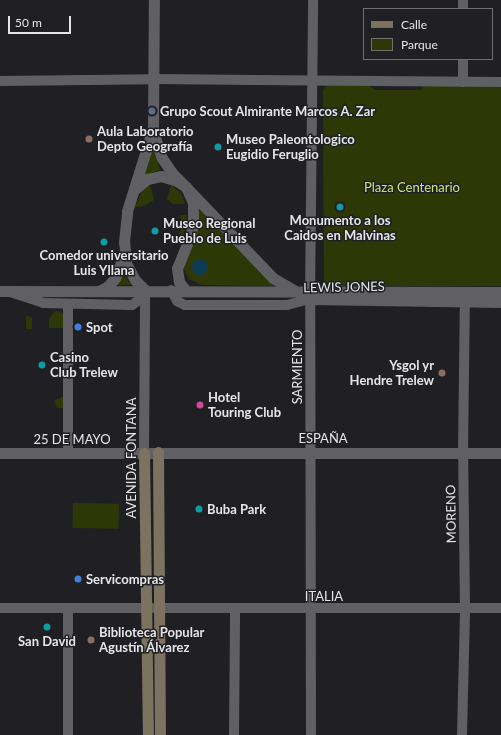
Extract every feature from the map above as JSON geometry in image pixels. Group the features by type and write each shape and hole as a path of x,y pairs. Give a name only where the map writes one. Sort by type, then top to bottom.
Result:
{"main road":[{"name":"AVENIDA FONTANA","path":"158,452 160,735"},
{"name":"AVENIDA FONTANA","path":"144,453 148,735"}],"street":[{"path":"99,291 107,287 115,278 124,255 125,221 153,128 154,0"},
{"name":"SARMIENTO","path":"311,735 312,609 310,295 313,0"},
{"path":"463,60 463,82"},
{"path":"0,81 153,79 501,82"},
{"path":"153,128 162,158 172,173 274,278 287,287 298,292"},
{"path":"135,189 147,180 161,176 177,181 186,187 193,203 193,222 191,234 177,268 179,282 186,290"},
{"path":"4,291 38,302 132,305 139,300 145,290 130,272 124,255"},
{"name":"AVENIDA FONTANA","path":"144,453 145,290"},
{"name":"LEWIS JONES","path":"171,290 177,301 185,305 287,304 310,295"},
{"name":"LEWIS JONES","path":"4,291 186,290 298,292 310,295 465,297 501,302"},
{"path":"68,453 72,304 88,291"},
{"path":"233,305 247,292"},
{"name":"LEWIS JONES","path":"465,297 501,292"},
{"name":"MORENO","path":"462,735 466,608 463,453 465,297"},
{"name":"25 DE MAYO","path":"0,452 144,453"},
{"name":"ESPAÑA","path":"144,453 501,453"},
{"name":"ITALIA","path":"0,608 501,608"},
{"path":"68,608 68,735"},
{"path":"234,735 235,609"}],"green space":[{"name":"Plaza Centenario","path":"328,84 367,84 375,90 421,90 426,84 501,85 501,286 331,286 326,283 324,279 323,90"},
{"path":"153,147 160,170 144,176 144,174"},
{"path":"150,185 154,200 144,206 135,207 142,191"},
{"path":"171,185 181,193 185,204 173,204 167,199"},
{"path":"196,203 275,285 274,286 202,285 189,279 183,267 198,226 199,212"},
{"path":"180,215 187,215 184,236 178,236 182,226"},
{"path":"124,273 131,285 117,285 116,284"},
{"path":"56,311 61,312 64,315 63,328 49,328 49,319"},
{"path":"26,315 32,318 32,329 26,329"},
{"path":"64,396 64,408 57,408 54,401"},
{"path":"73,503 119,504 119,529 73,528"}],"water":[{"path":"197,259 203,259 208,264 206,273 203,275 197,275 192,270 192,264"}],"place":[{"name":"Grupo Scout Almirante Marcos A. Zar","path":"152,111"},
{"name":"Aula Laboratorio Depto Geografía","path":"89,139"},
{"name":"Museo Paleontologico Eugidio Feruglio","path":"218,147"},
{"name":"Monumento a los Caidos en Malvinas","path":"340,207"},
{"name":"Museo Regional Pueblo de Luis","path":"155,231"},
{"name":"Comedor universitario Luis Yllana","path":"104,242"},
{"name":"Spot","path":"78,327"},
{"name":"Casino Club Trelew","path":"42,365"},
{"name":"Ysgol yr Hendre Trelew","path":"442,373"},
{"name":"Hotel Touring Club","path":"200,405"},
{"name":"Buba Park","path":"199,509"},
{"name":"Servicompras","path":"78,579"},
{"name":"San David","path":"47,627"},
{"name":"Biblioteca Popular Agustín Álvarez","path":"91,640"}]}
